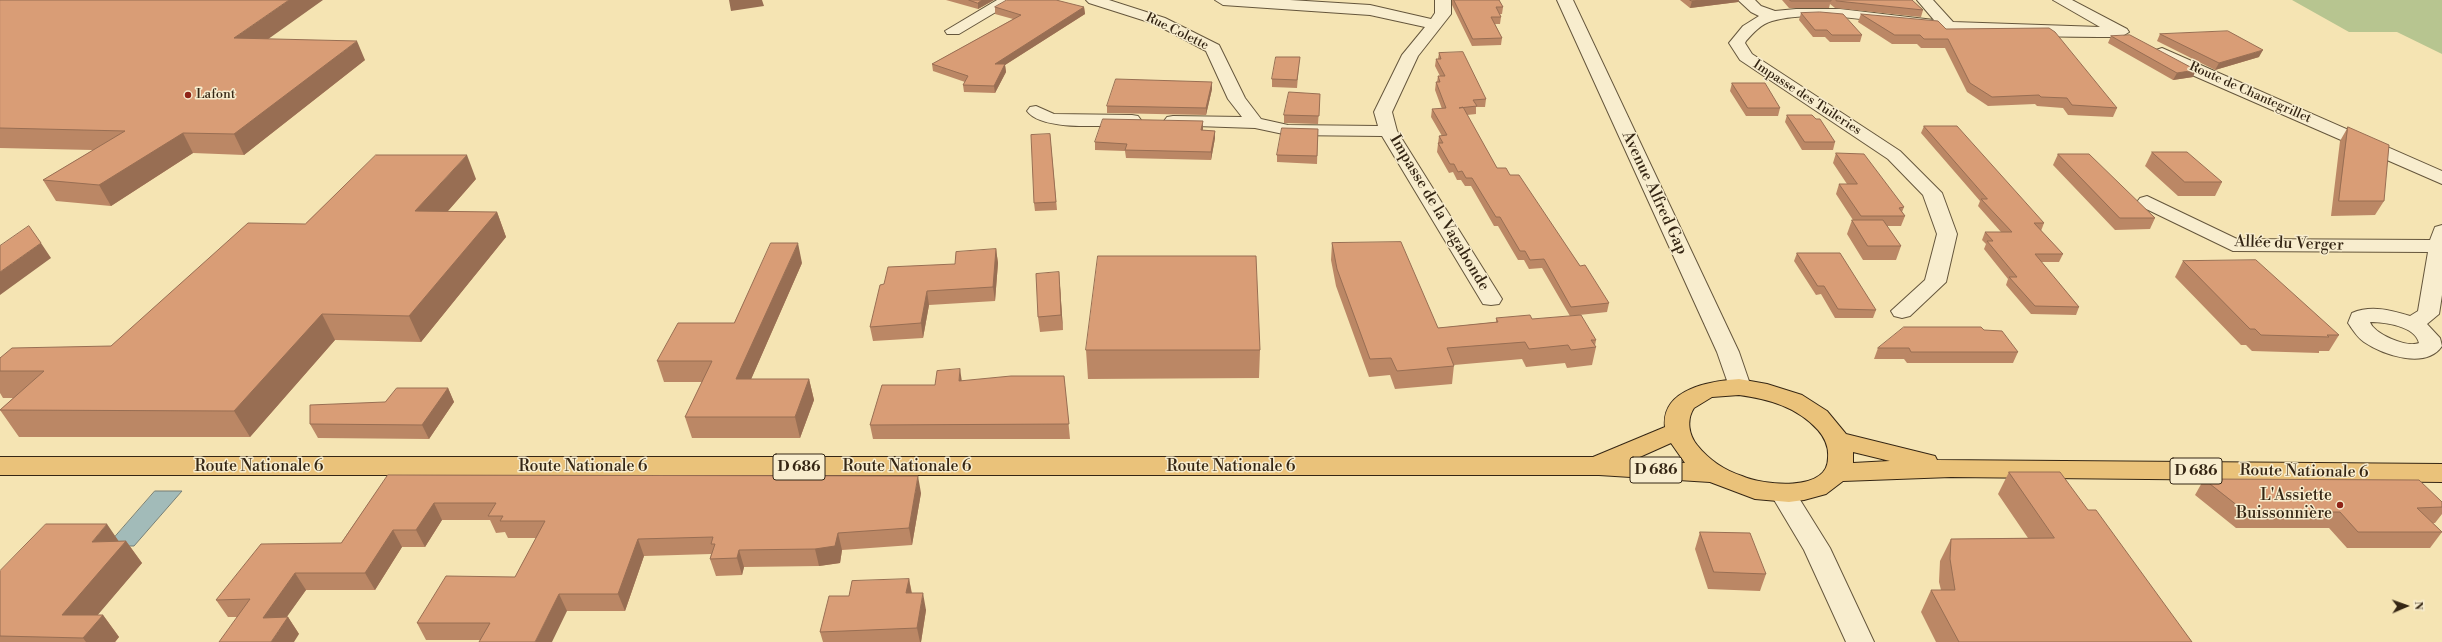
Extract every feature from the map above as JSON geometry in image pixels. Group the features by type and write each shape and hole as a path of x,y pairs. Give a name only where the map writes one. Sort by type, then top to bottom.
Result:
{"main road":[{"path":"1739,387 1764,390 1782,396 1809,410 1827,424 1838,440 1842,457 1838,472 1825,484 1807,491 1783,493 1759,491 1735,484 1714,474 1696,460 1687,451 1677,431 1677,416 1685,404 1704,392 1717,388 1739,387"},
{"name":"Route Nationale 6","path":"1599,466 1677,431"},
{"name":"Route Nationale 6","path":"1838,440 1950,468"},
{"name":"Route Nationale 6","path":"0,466 1599,466 1714,474"},
{"name":"Route Nationale 6","path":"1838,472 1950,468 2442,474"}],"street":[{"path":"953,31 1008,0"},
{"name":"Rue Colette","path":"1094,0 1160,21 1213,48 1237,99 1255,122"},
{"path":"1223,0 1370,10 1434,24"},
{"name":"Impasse de la Vagabonde","path":"1443,0 1443,14 1410,55 1383,112 1388,131 1491,299"},
{"name":"Avenue Alfred Gap","path":"1565,0 1728,352 1739,387"},
{"path":"1746,0 1756,9 1773,16"},
{"path":"1925,0 1948,26"},
{"name":"Route de Chantegrillet","path":"2061,0 2198,71 2442,178"},
{"name":"Impasse des Tuileries","path":"1902,311 1935,282 1947,234 1932,193 1894,155 1746,57 1737,43 1751,25 1773,16 1819,11 1948,26 2135,39"},
{"path":"1036,111 1051,119 1255,122 1288,130 1388,131"},
{"name":"Allée du Verger","path":"2147,202 2233,245 2441,239 2428,314 2412,324"},
{"path":"1783,493 1817,548 1860,642"}],"green space":[{"path":"2292,0 2442,0 2442,54 2397,32 2349,32"}],"water":[{"path":"155,491 182,491 134,546 107,546"}],"building":[{"name":"Lafont","path":"0,0 289,0 234,38 357,41 234,134 183,133 99,185 43,180 125,131 0,128"},
{"path":"969,0 982,0 978,3"},
{"path":"1007,0 1056,0 1084,7 995,64 1005,64 994,86 963,85 968,76 932,64 1021,15 995,7"},
{"path":"1454,0 1499,0 1503,7 1496,7 1501,17 1491,17 1502,38 1473,39"},
{"path":"1790,0 1831,0 1831,1 1791,1"},
{"path":"1836,0 1912,0 1923,10 1837,1"},
{"path":"1820,12 1843,14 1862,35 1832,35 1827,30 1815,30 1801,13"},
{"path":"1861,14 1938,21 1946,29 2049,28 2055,32 2117,108 2072,105 2067,98 2041,97 2039,95 1992,97 1970,83 1948,39 1924,39 1920,35 1895,35"},
{"path":"2228,31 2263,50 2219,63 2160,34"},
{"path":"2130,35 2196,70 2177,73 2111,36"},
{"path":"1463,52 1486,99 1473,100 1477,106 1463,108 1497,168 1506,168 1510,175 1519,175 1580,266 1585,265 1609,303 1571,307 1544,259 1530,260 1525,251 1520,251 1500,217 1496,217 1472,178 1466,178 1462,171 1458,172 1454,164 1450,164 1438,143 1443,143 1439,136 1447,135 1432,109 1446,108 1436,82 1440,82 1438,76 1445,76 1436,59 1441,59 1439,53"},
{"path":"1276,57 1300,57 1297,80 1272,79"},
{"path":"1116,79 1212,82 1206,108 1107,106"},
{"path":"1732,83 1765,83 1780,108 1748,108"},
{"path":"1289,92 1320,94 1319,116 1284,115"},
{"path":"1787,115 1812,115 1816,119 1820,119 1835,142 1805,142"},
{"path":"1103,119 1203,121 1201,130 1215,131 1211,152 1125,150 1127,144 1095,142"},
{"path":"1924,126 1957,126 2044,223 2034,223 2063,254 2035,254 2079,307 2035,306 2009,277 2017,277 1987,241 1993,241 1985,232 2012,232 1981,199 1987,199"},
{"path":"2348,127 2389,145 2384,201 2339,201"},
{"path":"1282,128 1318,129 1317,156 1277,155"},
{"path":"1050,134 1056,202 1034,203 1031,135"},
{"path":"2152,152 2187,152 2222,182 2185,182"},
{"path":"1836,153 1864,154 1904,207 1899,208 1905,216 1861,216 1839,184 1857,184"},
{"path":"2058,154 2089,154 2155,218 2120,218"},
{"path":"376,155 467,155 415,211 497,212 409,316 322,314 234,411 0,410 44,371 0,371 0,358 12,348 111,346 248,223 305,224"},
{"path":"1852,220 1883,220 1901,246 1868,246"},
{"path":"29,226 41,243 0,272 0,246"},
{"path":"1401,242 1438,328 1498,322 1496,318 1530,315 1532,319 1581,315 1596,340 1591,340 1596,347 1571,350 1568,345 1529,349 1525,342 1447,348 1454,366 1397,371 1391,358 1370,359 1337,269 1332,243"},
{"path":"771,243 798,243 736,379 809,379 795,417 685,417 712,361 657,361 678,323 734,323"},
{"path":"996,249 993,287 927,291 921,323 870,327 880,285 884,284 888,267 955,264 956,252"},
{"path":"1797,253 1840,253 1876,310 1838,309 1824,286 1818,286"},
{"path":"1098,256 1256,256 1260,350 1086,350"},
{"path":"2256,260 2339,335 2327,335 2329,337 2261,335 2255,329 2250,329 2183,261"},
{"path":"1059,272 1061,315 1038,317 1036,274"},
{"path":"1904,327 1981,327 1984,330 2002,331 2018,352 1911,352 1909,348 1878,348"},
{"path":"960,369 959,381 1011,376 1064,376 1069,424 870,425 882,385 935,385 937,371"},
{"path":"397,388 448,388 422,425 310,424 310,405 385,402"},
{"path":"2009,472 2060,472 2088,510 2096,510 2192,642 1959,642 1931,590 1955,590 1950,559 1951,539 2054,538"},
{"path":"388,475 918,476 909,528 838,533 835,546 815,549 739,550 737,558 710,559 715,544 711,544 713,537 638,539 618,594 559,594 535,642 479,642 490,623 417,623 446,576 515,577 545,521 500,521 503,516 488,516 496,503 434,503 416,530 393,530 365,573 295,573 263,618 288,617 271,642 219,642 250,599 216,600 261,544 341,543"},
{"path":"2204,479 2419,480 2442,502 2442,507 2417,508 2442,532 2358,532 2340,512 2246,512"},
{"path":"46,524 107,524 92,542 126,541 62,615 103,615 83,638 0,636 0,571"},
{"path":"1700,532 1750,533 1766,574 1714,572"},
{"path":"909,579 906,593 923,593 917,628 820,632 829,596 849,596 852,581"}],"place":[{"name":"Lafont","path":"188,95"},
{"name":"L'Assiette Buissonnière","path":"2340,505"}]}
